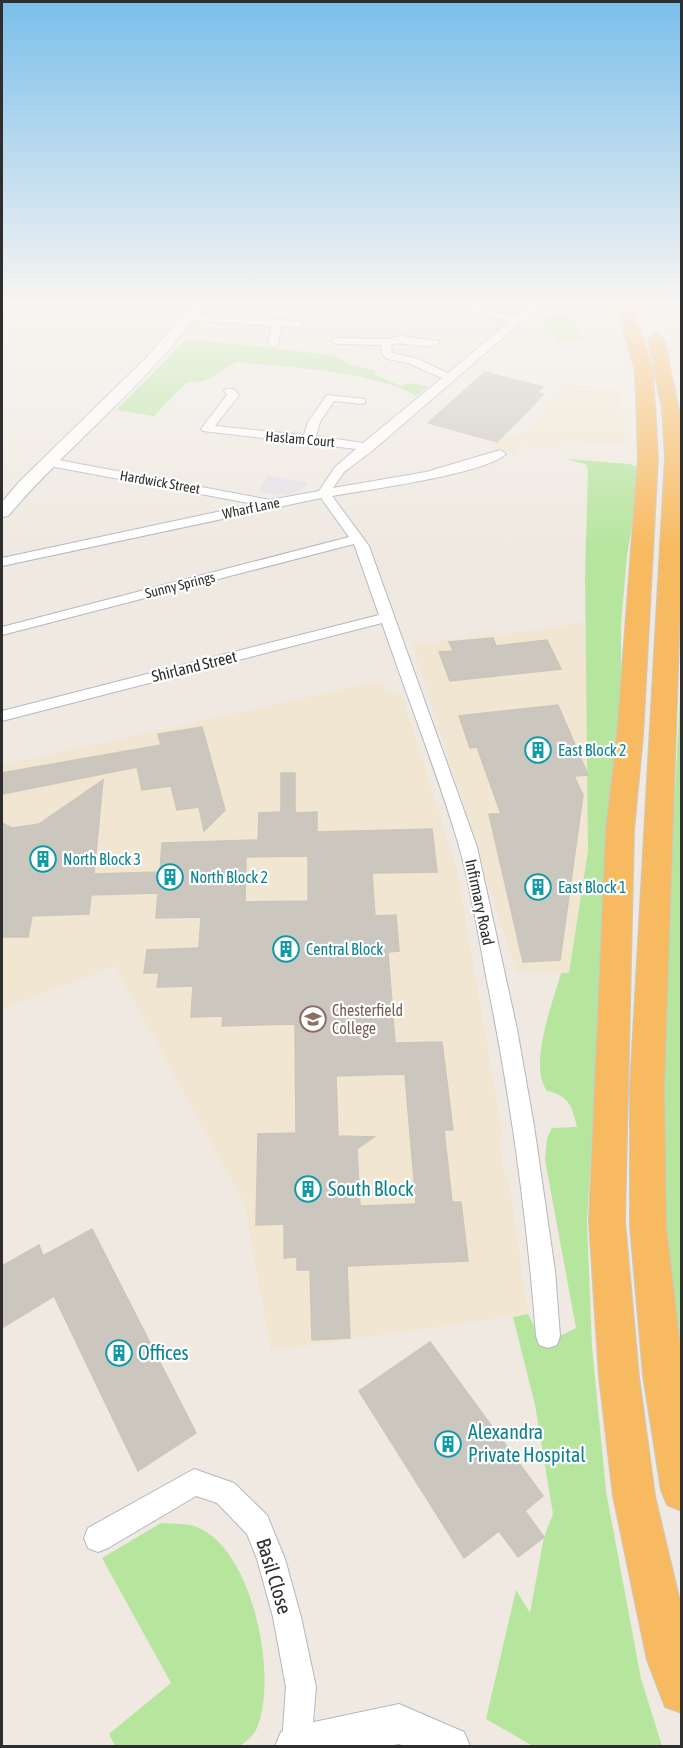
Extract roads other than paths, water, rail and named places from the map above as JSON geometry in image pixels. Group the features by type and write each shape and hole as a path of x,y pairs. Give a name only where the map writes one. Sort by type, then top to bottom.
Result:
{"highway":[{"path":"645,386 648,457 630,736 620,830 607,1221 619,1377 634,1496 670,1660 681,1690"},
{"path":"666,386 672,408 675,457 647,1098 648,1226 663,1375 681,1490"}],"main road":[{"path":"4,505 65,443 127,386"},
{"path":"296,1745 399,1724 450,1746"}],"street":[{"path":"324,493 339,470 441,386"},
{"name":"Haslam Court","path":"230,391 233,395 230,400 207,429 337,441 368,448"},
{"path":"309,438 314,422 330,397 361,401"},
{"name":"Wharf Lane","path":"2,562 324,493 372,486 470,465 500,454"},
{"name":"Hardwick Street","path":"48,462 271,504"},
{"name":"Infirmary Road","path":"324,493 359,539 462,825 481,902 507,1029 543,1271 548,1336"},
{"name":"Sunny Springs","path":"2,631 359,539"},
{"name":"Shirland Street","path":"2,716 387,617"},
{"name":"Basil Close","path":"98,1538 194,1482 225,1492 257,1525 272,1559 287,1617 301,1687 296,1745"}],"place":[{"name":"East Block 2","path":"538,750"},
{"name":"North Block 3","path":"43,859"},
{"name":"North Block 2","path":"170,877"},
{"name":"East Block 1","path":"538,887"},
{"name":"Central Block","path":"286,949"},
{"name":"Chesterfield College","path":"313,1019"},
{"name":"South Block","path":"308,1189"},
{"name":"Offices","path":"119,1353"},
{"name":"Alexandra Private Hospital","path":"448,1444"}]}
